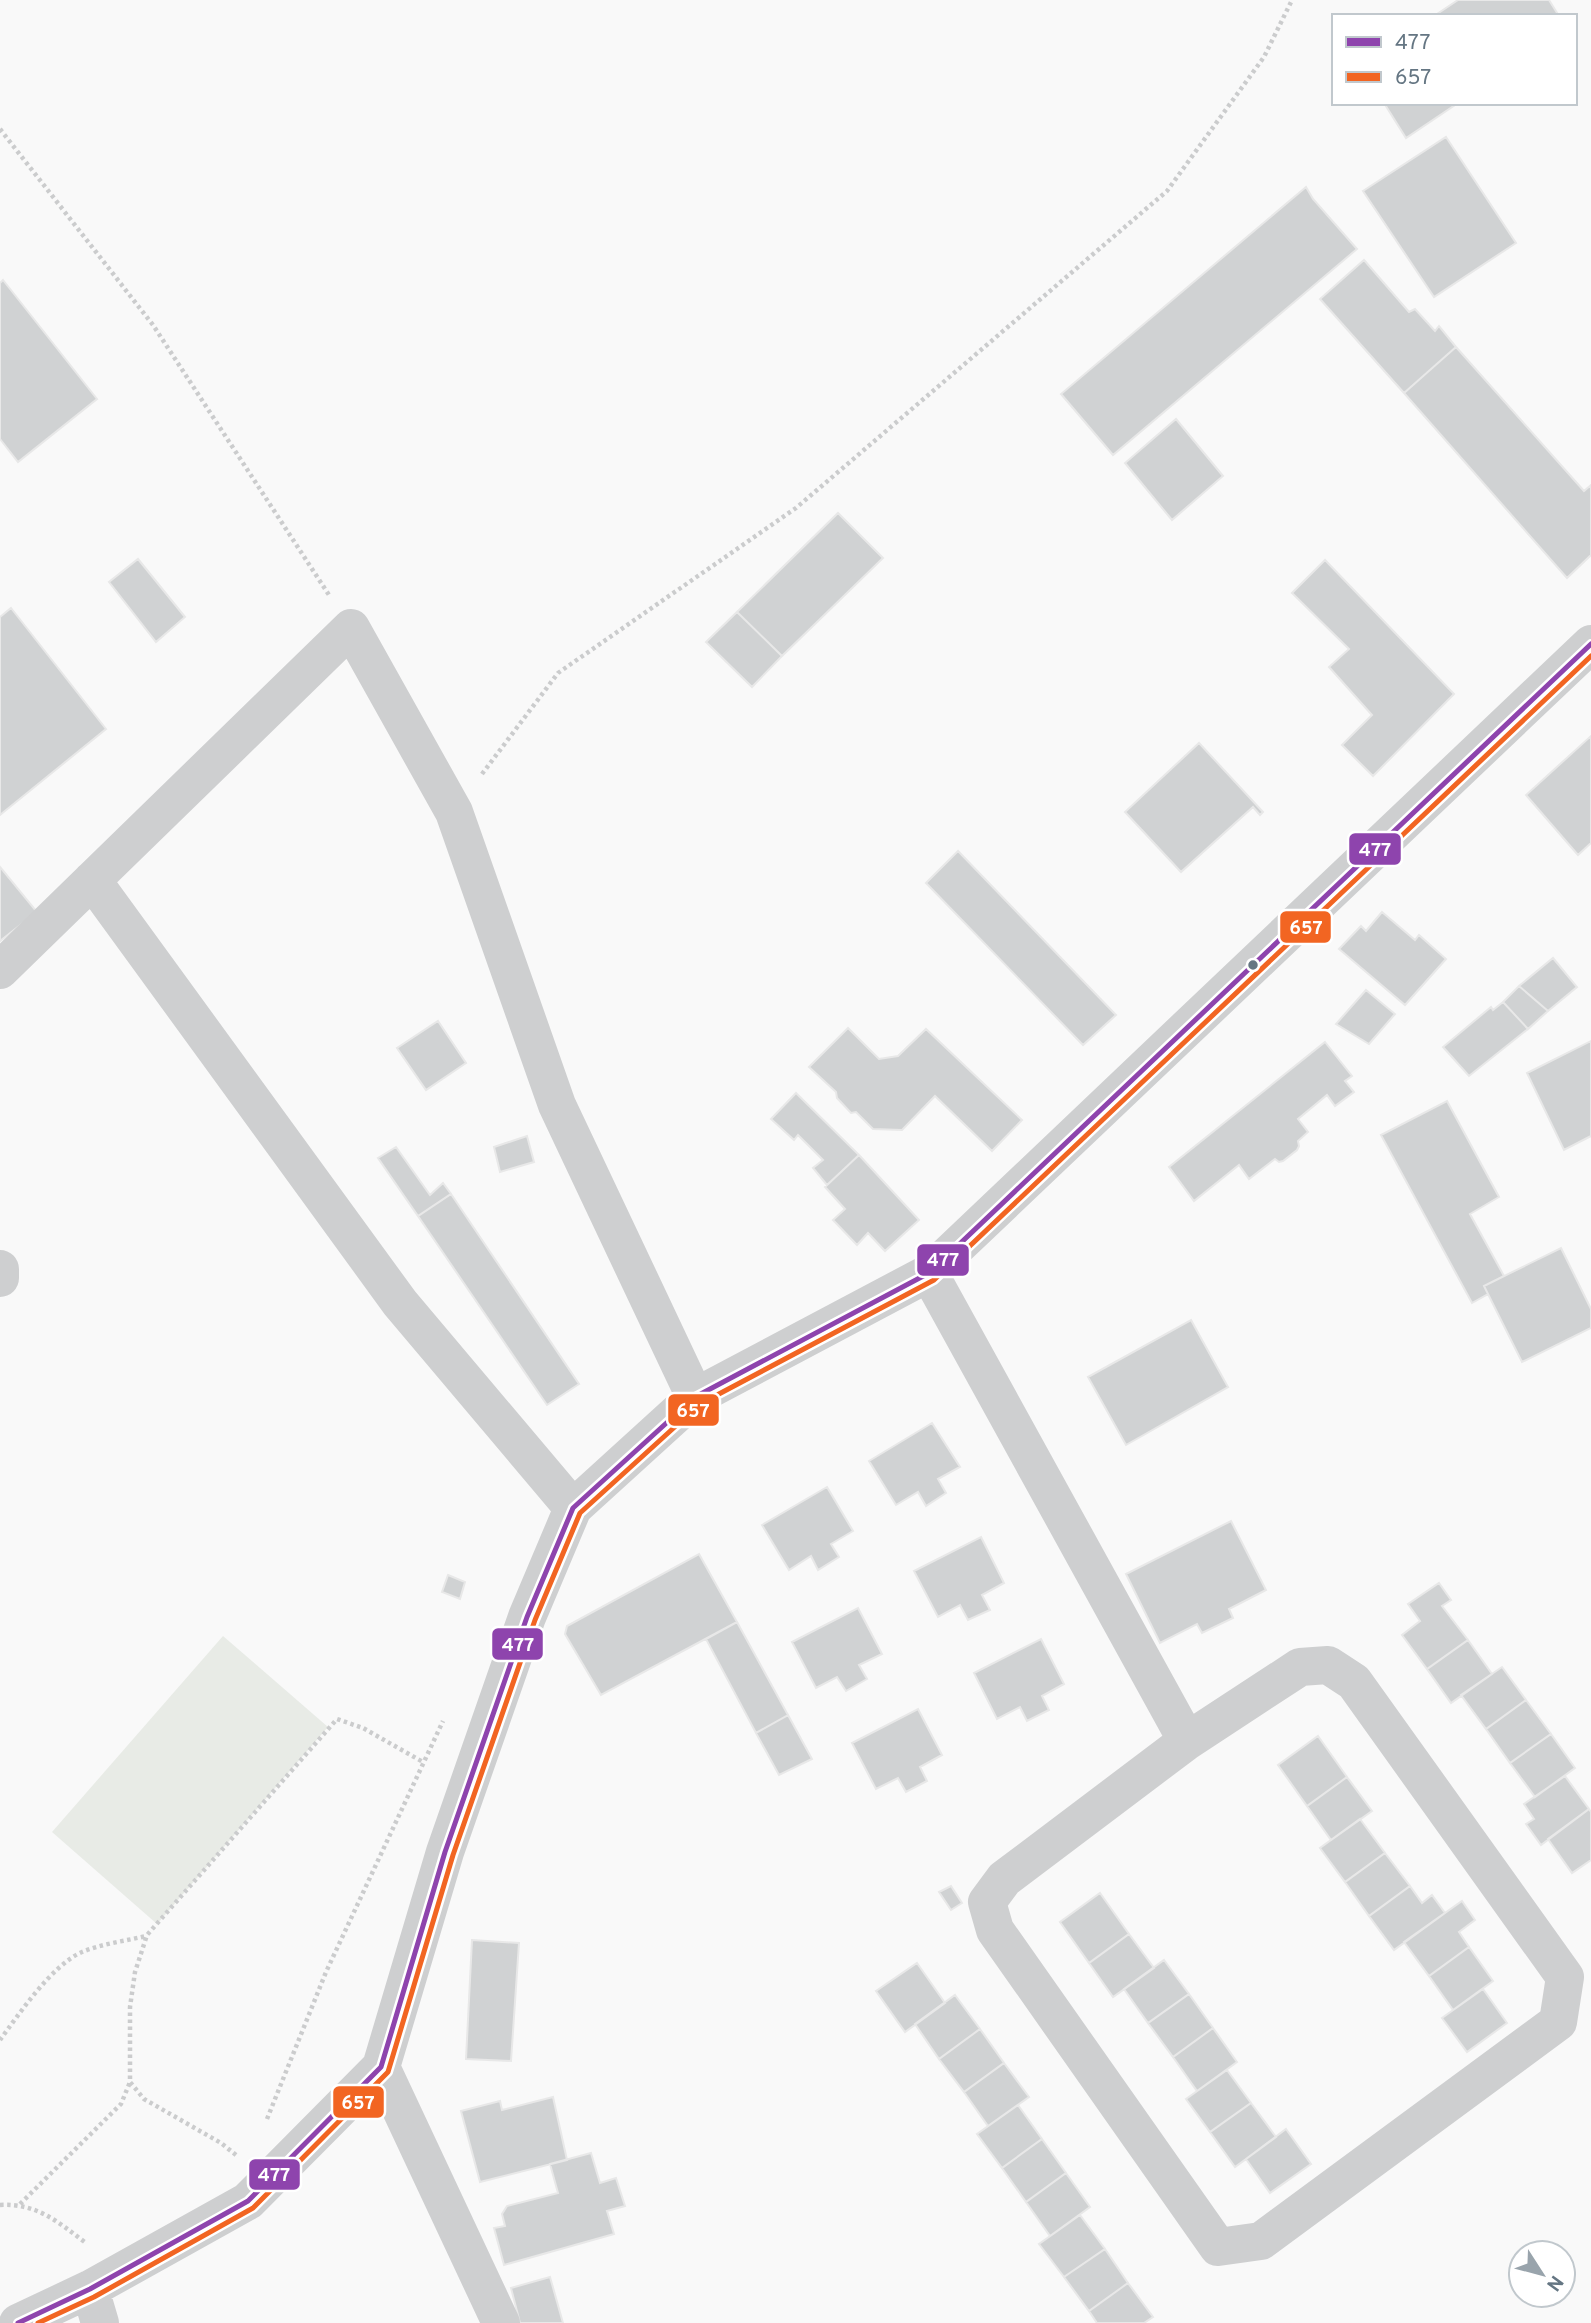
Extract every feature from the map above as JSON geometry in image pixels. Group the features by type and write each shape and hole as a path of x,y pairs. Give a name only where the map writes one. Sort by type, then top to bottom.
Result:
{"street":[{"path":"0,970 351,628 454,813 557,1105 695,1397"},
{"path":"18,2323 95,2306 248,2201 382,2067 445,1852 527,1617 573,1508 695,1397 929,1273 1591,645"},
{"path":"92,880 400,1303 573,1508"},
{"path":"0,1269 0,1278"},
{"path":"929,1273 1187,1741"},
{"path":"1328,1665 1354,1682 1566,1977 1558,2022 1261,2241 1218,2247 995,1930 987,1902 1004,1880 1187,1741 1300,1667 1328,1665"},
{"path":"382,2067 501,2323"}],"path":[{"path":"454,813 558,673 796,508 1167,191 1264,57 1292,0"},
{"path":"0,129 153,325 351,628"},
{"path":"267,2120 326,1972 447,1712"},
{"path":"20,2204 121,2104 130,2082 130,2007 135,1972 147,1935 337,1719 363,1728 423,1762"},
{"path":"0,2040 27,2002 57,1971 80,1953 147,1935"},
{"path":"130,2082 144,2099 221,2143 238,2157"},
{"path":"0,2204 20,2204 49,2216 91,2246 80,2252"}],"shaded area":[{"path":"223,1636 328,1727 157,1924 52,1832"}],"building":[{"path":"1458,0 1549,0 1558,14 1437,14"},
{"path":"1385,105 1455,105 1406,138"},
{"path":"1446,137 1516,243 1434,297 1363,191"},
{"path":"1306,187 1313,199 1357,249 1113,455 1061,394"},
{"path":"1364,260 1409,312 1415,309 1435,331 1439,326 1456,347 1404,393 1320,299"},
{"path":"3,280 97,399 18,462 0,439 0,283"},
{"path":"1456,347 1584,491 1591,485 1591,555 1567,578 1404,393"},
{"path":"1176,419 1223,476 1172,520 1125,463"},
{"path":"838,513 883,558 782,656 737,612"},
{"path":"138,559 185,617 156,642 109,582"},
{"path":"1325,560 1454,694 1373,776 1342,745 1372,715 1329,667 1349,649 1292,593"},
{"path":"11,608 106,729 0,815 0,617"},
{"path":"737,612 782,656 752,687 706,642"},
{"path":"1591,736 1591,843 1578,855 1526,795"},
{"path":"1199,743 1263,812 1260,815 1253,807 1181,872 1125,812"},
{"path":"958,851 1116,1015 1083,1045 926,883"},
{"path":"0,867 37,912 0,941"},
{"path":"1382,912 1415,940 1419,935 1446,959 1405,1005 1339,949 1361,926 1366,931"},
{"path":"1553,958 1577,987 1548,1011 1519,986"},
{"path":"1519,986 1548,1011 1528,1029 1503,1002"},
{"path":"1366,990 1395,1014 1369,1044 1336,1024"},
{"path":"1503,1002 1528,1029 1469,1076 1443,1047 1491,1007 1493,1010"},
{"path":"438,1021 466,1063 426,1090 397,1048"},
{"path":"848,1028 879,1059 898,1056 926,1029 1022,1120 992,1151 935,1096 902,1130 873,1129 856,1112 851,1113 837,1098 836,1092 809,1067"},
{"path":"1591,1041 1591,1136 1564,1150 1527,1073"},
{"path":"1325,1042 1352,1076 1345,1081 1354,1092 1335,1106 1327,1095 1298,1119 1308,1132 1298,1141 1297,1150 1283,1161 1275,1159 1249,1179 1239,1165 1194,1201 1169,1167"},
{"path":"796,1093 859,1155 827,1185 813,1168 823,1160 798,1135 794,1140 771,1119"},
{"path":"1447,1101 1499,1197 1470,1214 1504,1276 1484,1286 1488,1294 1472,1303 1381,1135"},
{"path":"527,1136 534,1162 500,1172 494,1147"},
{"path":"396,1147 430,1195 443,1183 451,1194 418,1216 378,1158"},
{"path":"859,1155 919,1220 885,1251 868,1233 857,1245 833,1220 845,1209 825,1187"},
{"path":"451,1194 579,1384 547,1405 418,1216"},
{"path":"1561,1248 1591,1309 1591,1328 1522,1362 1484,1286"},
{"path":"1191,1320 1228,1387 1126,1445 1088,1377"},
{"path":"932,1423 960,1467 938,1479 946,1493 926,1506 918,1492 896,1505 869,1461"},
{"path":"827,1487 853,1531 831,1544 839,1557 818,1570 811,1556 789,1570 762,1525"},
{"path":"1231,1521 1266,1590 1229,1609 1233,1618 1202,1633 1197,1624 1160,1643 1126,1574"},
{"path":"981,1537 1004,1583 982,1595 990,1610 968,1620 960,1605 938,1617 914,1571"},
{"path":"699,1554 737,1622 601,1695 565,1634 567,1626"},
{"path":"448,1575 465,1582 460,1599 442,1592"},
{"path":"1439,1583 1451,1600 1442,1606 1468,1640 1427,1669 1402,1635 1420,1621 1408,1604"},
{"path":"858,1608 882,1654 859,1665 867,1679 846,1691 837,1677 816,1688 792,1642"},
{"path":"737,1622 788,1715 756,1733 706,1639"},
{"path":"1041,1639 1064,1684 1042,1696 1049,1710 1027,1721 1020,1707 997,1719 974,1673"},
{"path":"1468,1640 1492,1674 1451,1703 1427,1669"},
{"path":"1502,1667 1526,1700 1486,1729 1461,1695"},
{"path":"1526,1700 1551,1734 1510,1763 1486,1729"},
{"path":"918,1709 942,1755 920,1767 927,1781 906,1792 898,1778 876,1789 852,1743"},
{"path":"788,1715 812,1759 779,1775 756,1733"},
{"path":"1551,1734 1575,1768 1535,1797 1510,1763"},
{"path":"1318,1736 1347,1777 1307,1806 1278,1765"},
{"path":"1565,1776 1589,1809 1541,1845 1526,1824 1534,1819 1524,1804"},
{"path":"1347,1777 1372,1811 1331,1840 1307,1806"},
{"path":"1589,1809 1591,1860 1572,1873 1548,1839"},
{"path":"1360,1819 1385,1853 1345,1882 1320,1848"},
{"path":"1385,1853 1410,1886 1369,1916 1345,1882"},
{"path":"951,1886 962,1903 951,1910 939,1892"},
{"path":"1410,1886 1422,1903 1432,1895 1445,1913 1394,1950 1369,1916"},
{"path":"1100,1893 1129,1934 1089,1963 1060,1922"},
{"path":"1462,1901 1475,1920 1459,1932 1469,1947 1429,1976 1404,1942"},
{"path":"1129,1934 1154,1968 1113,1997 1089,1963"},
{"path":"472,1940 519,1943 511,2061 466,2059"},
{"path":"1469,1947 1493,1981 1453,2010 1429,1976"},
{"path":"1164,1960 1189,1994 1148,2023 1124,1989"},
{"path":"917,1963 945,2003 905,2032 876,1991"},
{"path":"1483,1989 1507,2023 1467,2052 1442,2018"},
{"path":"1189,1994 1213,2028 1173,2057 1148,2023"},
{"path":"955,1995 980,2029 939,2059 915,2024"},
{"path":"1213,2028 1237,2062 1197,2091 1173,2057"},
{"path":"980,2029 1004,2063 964,2092 939,2059"},
{"path":"1004,2063 1029,2097 988,2126 964,2092"},
{"path":"1227,2070 1251,2103 1210,2132 1186,2099"},
{"path":"553,2097 567,2160 480,2182 461,2111 500,2101 502,2110"},
{"path":"1251,2103 1276,2137 1235,2167 1210,2132"},
{"path":"1018,2105 1042,2139 1002,2168 977,2134"},
{"path":"1286,2129 1311,2164 1270,2193 1246,2159"},
{"path":"1042,2139 1066,2173 1026,2202 1002,2168"},
{"path":"591,2153 600,2183 616,2178 625,2206 607,2211 614,2234 504,2265 494,2228 505,2226 502,2214 507,2206 558,2193 550,2164"},
{"path":"1066,2173 1090,2207 1050,2236 1026,2202"},
{"path":"1080,2215 1105,2249 1064,2277 1039,2244"},
{"path":"1105,2249 1128,2283 1089,2311 1064,2277"},
{"path":"550,2277 563,2323 520,2323 511,2288"},
{"path":"1128,2283 1153,2317 1144,2323 1097,2323 1089,2311"}],"transit line":[{"name":"477","path":"18,2323 90,2289 248,2201 381,2067 445,1852 527,1617 573,1508 695,1397 929,1273 1591,644"},
{"name":"657","path":"38,2323 94,2297 253,2208 388,2072 453,1855 535,1620 580,1513 700,1404 934,1280 1591,656"}]}
